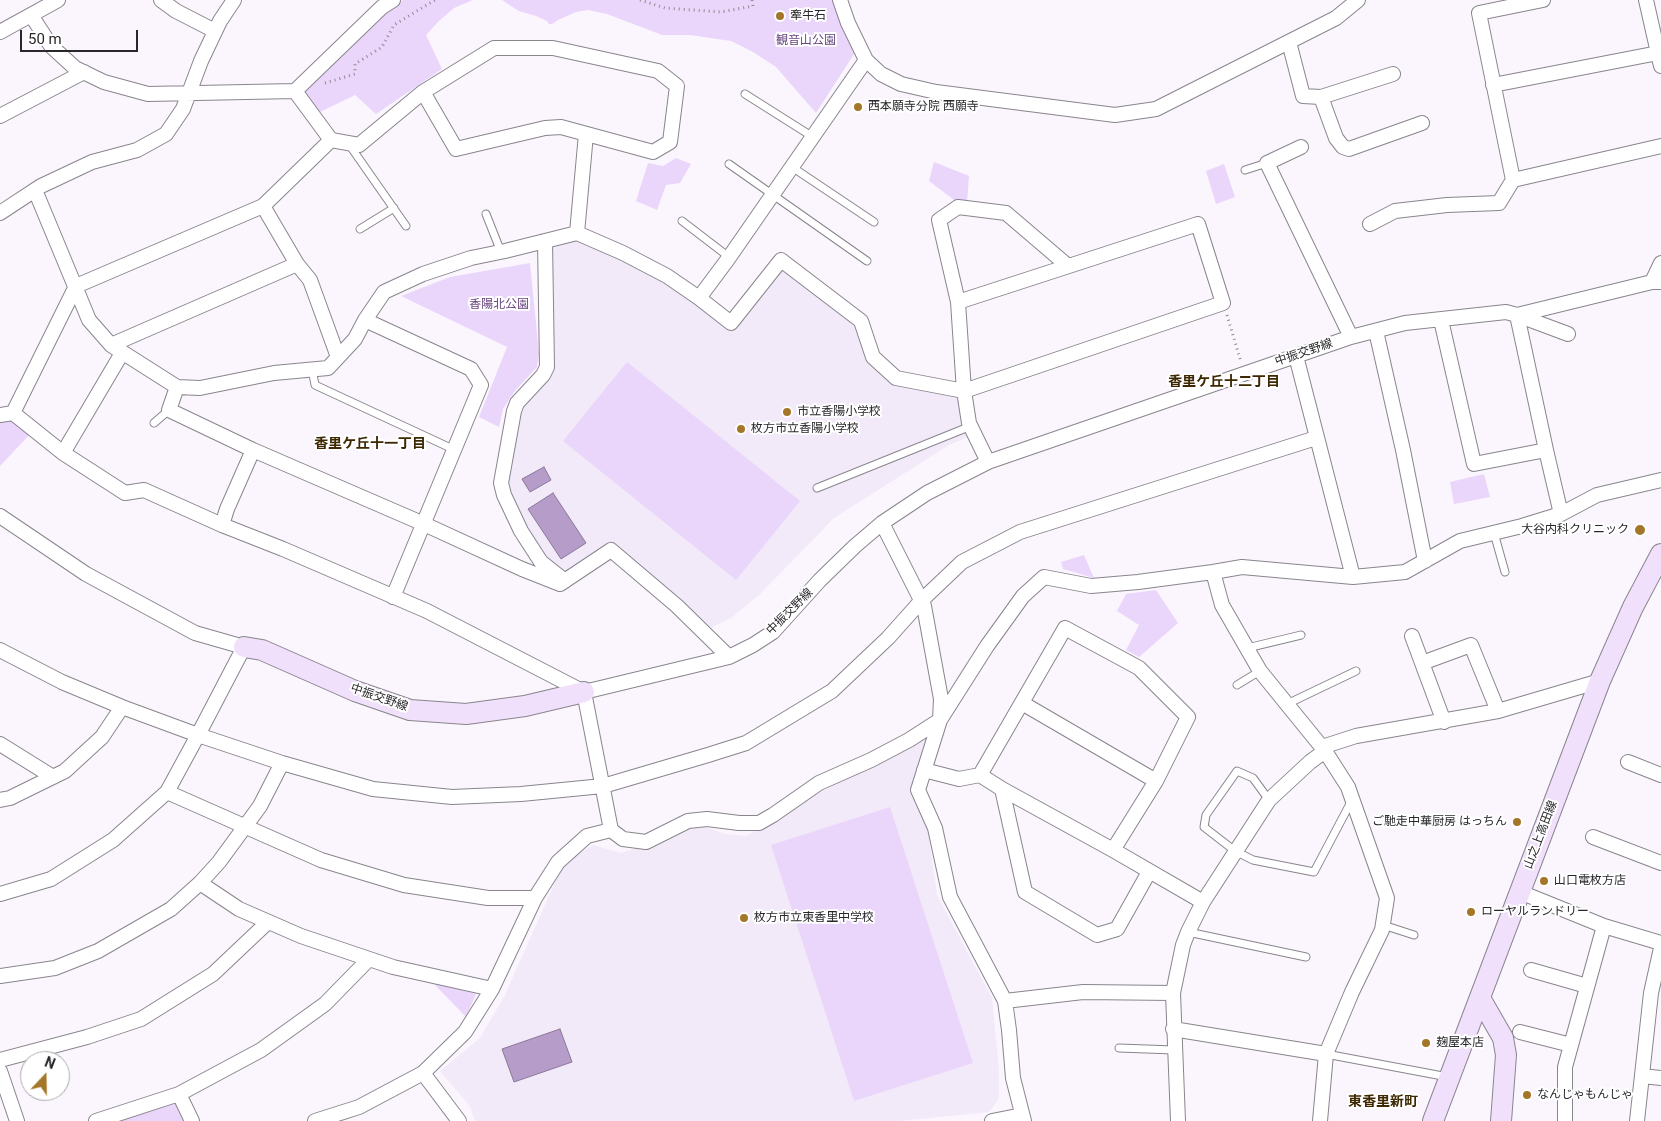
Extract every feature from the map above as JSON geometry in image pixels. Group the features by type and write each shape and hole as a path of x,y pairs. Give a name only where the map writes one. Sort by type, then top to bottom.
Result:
{"street":[{"path":"0,32 58,0"},
{"path":"161,0 176,11 215,31"},
{"path":"0,213 35,190 92,162 137,150 166,134 183,108 201,60 220,21 234,0"},
{"path":"32,15 51,46 75,68 104,82 148,94 295,91 382,7 393,0"},
{"path":"840,0 848,23 866,60 881,74 901,84 936,92 1115,115 1156,109 1336,18 1358,0"},
{"path":"1370,224 1395,211 1447,205 1499,203 1513,180 1479,13 1543,0"},
{"path":"1493,84 1660,60 1646,0"},
{"path":"1289,42 1304,96 1321,97 1393,74"},
{"path":"295,91 331,140 359,144 423,92 494,48 553,48 658,71 677,86 670,142 653,152 561,127 545,128 456,149 423,92"},
{"path":"699,298 866,60"},
{"path":"0,116 84,72"},
{"path":"1321,97 1336,138 1343,147 1349,149 1422,123"},
{"path":"578,233 586,134"},
{"path":"331,140 262,206 76,286 7,414 125,493 144,490 222,525 427,611 584,692 611,830 623,839 646,842 688,821 708,819 739,824 759,823 819,783 871,760 909,740 940,720"},
{"path":"1513,180 1661,146"},
{"path":"1301,147 1267,163 1351,337"},
{"path":"35,190 89,320 116,349 177,387 200,388 274,373 328,368 355,339 384,292 423,274 471,258 578,233 632,257 667,276 731,323 781,260 861,321 873,357 896,378 964,391 1223,303 1198,224 958,302"},
{"path":"262,206 310,280 338,357"},
{"path":"988,462 971,426 964,391 958,302 939,220 958,207 1006,213 1068,266"},
{"path":"545,241 547,367 543,375 517,403 512,420 502,483 504,495 521,531 541,562 565,581"},
{"path":"1561,514 1518,315 1657,282 1661,263"},
{"path":"63,453 116,349 298,264"},
{"name":"中振交野線","path":"1,520 86,574 195,633 244,647 262,650 355,691 410,710 466,714 524,706 729,657 773,632 820,580 882,523 927,493 988,462 1351,337 1405,323 1506,312 1568,334"},
{"path":"365,320 471,369 481,385 393,597"},
{"path":"1441,320 1474,464 1546,450"},
{"path":"1376,331 1403,450 1425,560"},
{"path":"1296,356 1353,577"},
{"path":"177,387 169,410 253,450 560,584 612,550 677,606 729,657"},
{"path":"0,650 62,682 122,707 282,763 373,789 452,797 521,794 603,786 746,743 832,692 962,562 1020,532 1316,438"},
{"path":"222,525 253,450"},
{"path":"992,1121 1023,1118 1013,1078 1010,1030 1005,1000 950,897 935,828 918,790 940,720 987,646 1023,596 1044,577 1091,586 1138,582 1242,567 1353,577 1405,572 1460,541 1522,526 1561,514 1597,495 1661,480"},
{"path":"882,523 924,606 941,699 940,720"},
{"name":"山之上高田線","path":"1433,1121 1600,681 1633,606 1661,554"},
{"path":"1213,572 1222,605 1260,671 1324,749 1348,787 1387,898 1382,930 1352,992 1326,1054 1320,1121"},
{"path":"980,775 1065,628 1139,668 1188,717 1156,781 1113,850"},
{"path":"1412,636 1444,722"},
{"path":"1422,663 1471,644 1498,711"},
{"path":"0,894 51,879 113,840 167,792 244,647"},
{"path":"1178,1121 1172,993 1183,945 1203,902 1269,800 1324,749 1356,736 1498,711 1600,681"},
{"path":"1022,703 1156,781"},
{"path":"0,800 10,798 64,771 102,738 122,707"},
{"path":"0,744 53,777"},
{"path":"1628,762 1661,775"},
{"path":"0,976 55,968 98,951 171,909 200,883 219,862 260,806 282,763"},
{"path":"924,770 959,780 980,775 1203,902"},
{"path":"1002,789 1025,892 1097,935 1118,929 1149,872"},
{"path":"167,792 321,860 404,885 488,898 536,898"},
{"path":"315,1121 359,1107 423,1073 465,1032 492,989 536,898 558,862 587,836 611,830"},
{"path":"1593,837 1661,863"},
{"path":"200,883 239,909 301,936 393,967 492,989"},
{"path":"1520,892 1604,926 1661,943"},
{"path":"0,1060 86,1037 141,1019 213,974 268,922"},
{"path":"1565,1121 1565,1067 1604,926"},
{"path":"1637,1121 1651,993 1661,948"},
{"path":"96,1121 179,1094 269,1044 325,1004 369,959"},
{"path":"1531,970 1587,986"},
{"path":"1005,1000 1082,992 1172,993"},
{"path":"1480,998 1503,1038 1506,1055 1501,1121"},
{"path":"1173,1028 1326,1054"},
{"path":"1520,1032 1571,1045"},
{"path":"0,1070 17,1121"},
{"path":"423,1073 459,1121"},
{"path":"1642,1076 1661,1078"},
{"path":"179,1094 192,1121"}],"lane":[{"path":"745,94 812,138"},
{"path":"348,143 406,226"},
{"path":"1245,170 1267,163"},
{"path":"730,164 867,261"},
{"path":"792,167 874,222"},
{"path":"360,229 394,208"},
{"path":"486,214 501,252"},
{"path":"682,221 729,256"},
{"path":"312,369 315,385 455,450"},
{"path":"154,423 169,410"},
{"path":"817,488 971,426"},
{"path":"1494,533 1504,572"},
{"path":"1247,648 1301,635"},
{"path":"1237,685 1260,671"},
{"path":"1287,704 1356,671"},
{"path":"1269,800 1253,778 1237,771 1206,815 1204,827 1235,851 1253,860 1314,872 1352,799"},
{"path":"1383,924 1414,935"},
{"path":"1188,932 1306,957"},
{"path":"1119,1048 1174,1050"},
{"path":"1326,1054 1450,1078"}],"path":[{"path":"356,64 382,47 394,25 435,0"},
{"path":"640,0 665,8 721,12 753,6 752,0"},
{"path":"1223,303 1244,374"}],"shaded area":[{"name":"枚方市立香陽小学校","path":"577,237 621,256 676,290 731,329 781,265 858,323 895,381 962,395 972,435 949,445 834,518 760,594 731,618 706,630 612,547 565,578 543,560 507,494 505,474 516,412 545,376 547,244"},
{"path":"544,467 551,480 530,492 522,479"},
{"path":"553,493 586,543 561,559 528,509"},
{"name":"枚方市立東香里中学校","path":"926,737 911,788 928,832 937,895 992,998 999,1070 999,1098 989,1112 898,1121 475,1121 470,1106 440,1071 480,1038 505,995 564,862 593,845 621,853 663,840 699,825 725,834 746,836 804,801"},
{"path":"560,1029 572,1062 514,1082 502,1049"}],"green space":[{"path":"403,0 473,0 454,8 426,35 442,69 376,114 355,95 320,112 302,92 386,12"},
{"name":"観音山公園","path":"502,0 835,0 856,51 816,113 776,67 731,41 690,35 662,35 607,14 588,10 576,12 549,24 547,21 536,16 519,11"},
{"path":"676,158 691,164 680,183 666,185 657,210 636,201 648,163 663,166"},
{"path":"934,162 969,176 967,203 958,203 929,181"},
{"path":"1224,164 1235,197 1216,204 1206,171"},
{"name":"香陽北公園","path":"530,263 539,353 537,367 514,392 503,409 499,427 479,417 507,347 401,296 450,277"},
{"path":"627,362 800,501 736,580 563,441"},
{"path":"0,414 32,432 0,466"},
{"path":"1484,474 1490,497 1454,504 1450,482"},
{"path":"1084,555 1094,578 1063,569 1061,562"},
{"path":"1156,590 1178,623 1139,657 1126,650 1139,625 1117,611 1126,594"},
{"path":"890,807 973,1063 854,1101 771,845"},
{"path":"432,982 476,994 466,1017"},
{"path":"179,1094 192,1121 96,1121"}],"place":[{"name":"牽牛石","path":"780,16"},
{"name":"西本願寺分院 西願寺","path":"858,107"},
{"name":"市立香陽小学校","path":"787,412"},
{"name":"枚方市立香陽小学校","path":"741,429"},
{"name":"大谷内科クリニック","path":"1640,530"},
{"name":"ご馳走中華厨房 はっちん","path":"1517,822"},
{"name":"山口電枚方店","path":"1544,881"},
{"name":"ローヤルランドリー","path":"1471,912"},
{"name":"枚方市立東香里中学校","path":"744,918"},
{"name":"麹屋本店","path":"1426,1043"},
{"name":"なんじゃもんじゃ","path":"1527,1095"}],"district":[{"name":"香里ケ丘十二丁目","path":"1224,382"},
{"name":"香里ケ丘十一丁目","path":"370,444"},
{"name":"東香里新町","path":"1383,1102"}]}
